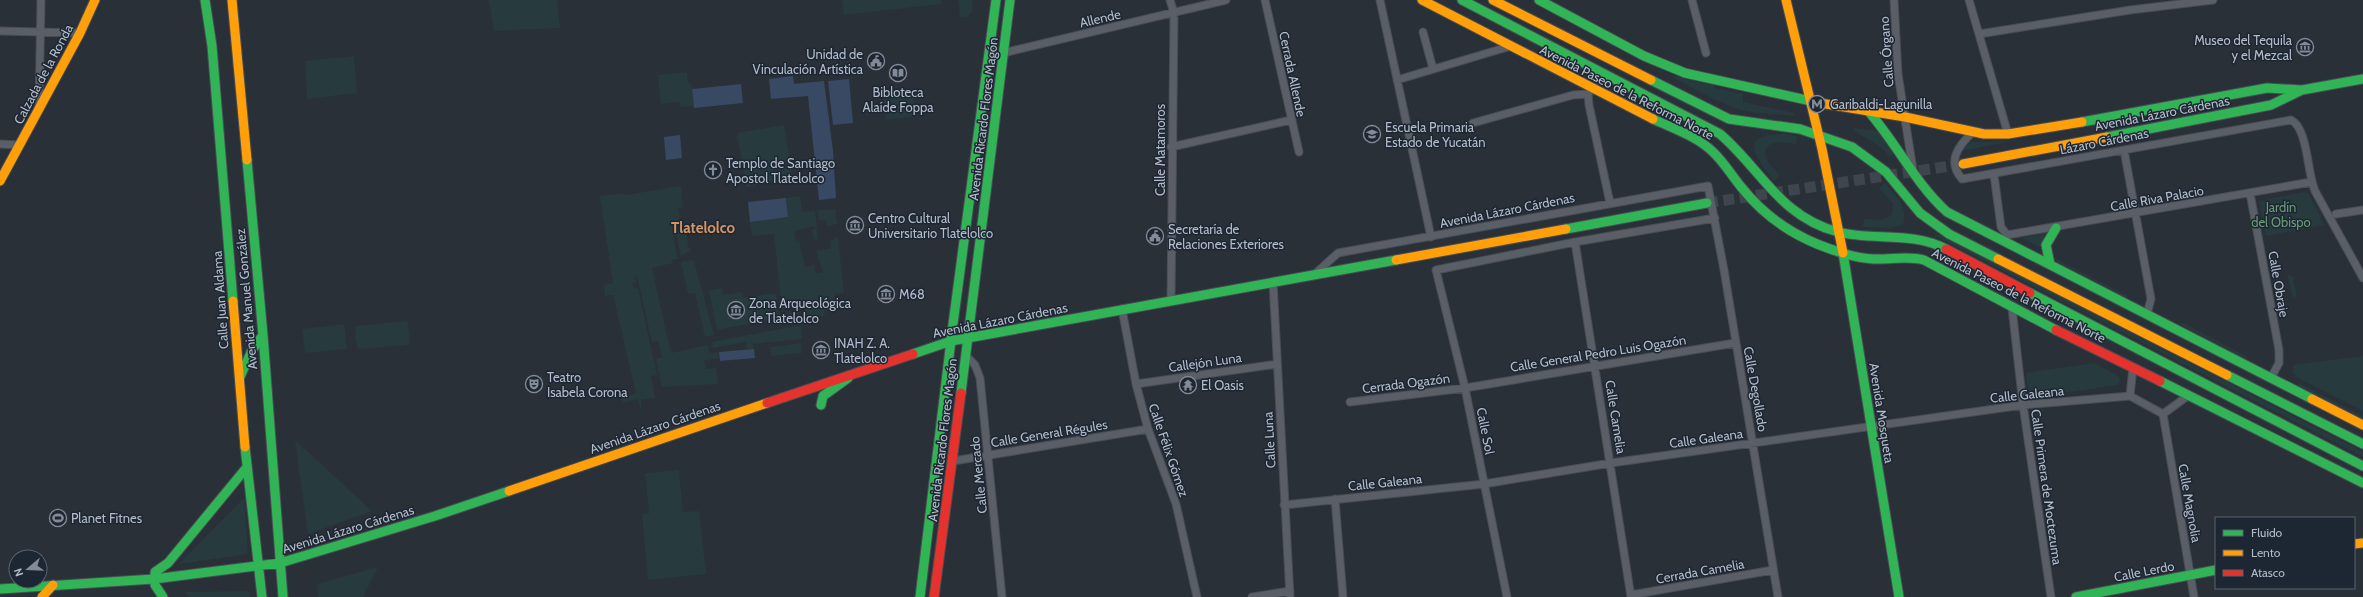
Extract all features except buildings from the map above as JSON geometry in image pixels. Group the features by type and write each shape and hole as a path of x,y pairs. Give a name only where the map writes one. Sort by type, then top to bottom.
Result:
{"main road":[{"name":"Calzada de la Ronda","path":"0,181 80,33 94,0"},
{"name":"Calle Juan Aldama","path":"205,0 212,46 239,380 247,467 262,597"},
{"name":"Avenida Manuel González","path":"232,0 262,335 283,597"},
{"name":"Avenida Ricardo Flores Magón","path":"920,597 951,341 996,0"},
{"name":"Avenida Ricardo Flores Magón","path":"934,597 953,462 1010,0"},
{"name":"Avenida Paseo de la Reforma Norte","path":"1422,0 1511,46 1590,91 1705,145 1724,163 1760,208 1781,225 1806,239 1843,253 1873,259 1913,256 1924,260 2012,308 2363,483"},
{"name":"Avenida Paseo de la Reforma Norte","path":"1462,0 1720,134 1732,144 1779,199 1813,222 1839,233 1858,236 1921,239 1938,245 2363,466"},
{"name":"Avenida Paseo de la Reforma Norte","path":"1493,0 1730,119 1748,123 1800,129 1852,147 1869,158 1897,183 1920,213 1949,234 2363,444"},
{"path":"1539,0 1665,66 1685,73 1810,102 1869,112 1884,129 1930,198 1947,212 2005,238 2050,264 2363,425"},
{"name":"Avenida Mosqueta","path":"1786,0 1818,134 1843,253 1899,597"},
{"name":"Avenida Lázaro Cárdenas","path":"1963,164 2235,113 2271,105 2302,90 2363,79"},
{"name":"Lázaro Cárdenas","path":"1869,112 1905,117 1973,132 2008,134 2267,88 2302,90"},
{"name":"Avenida Lázaro Cárdenas","path":"0,589 154,578 280,563 435,516 856,371 951,341 1273,282 1317,272 1707,203"},
{"path":"2050,264 2046,245 2056,228"},
{"path":"239,380 252,350 262,335"},
{"path":"821,405 823,396 856,371"},
{"path":"163,597 155,586 155,572 168,564 247,467"},
{"name":"Calle Lerdo","path":"2076,597 2215,570"},
{"path":"42,597 53,585"}],"street":[{"path":"39,108 41,0"},
{"name":"Calle Matamoros","path":"1170,0 1174,13 1171,147 1172,300"},
{"name":"Allende","path":"1003,53 1226,0"},
{"name":"Cerrada Allende","path":"1265,0 1299,152"},
{"path":"1380,0 1430,237"},
{"path":"1692,0 1706,53"},
{"name":"Calle Órgano","path":"1894,0 1898,74 1913,174"},
{"path":"1969,0 2008,134"},
{"path":"1979,34 2130,10 2213,0"},
{"path":"0,31 80,33"},
{"path":"1423,32 1433,69"},
{"path":"1397,80 1511,46"},
{"path":"1473,123 1590,91 1610,203"},
{"name":"Lázaro Cárdenas","path":"1973,132 1957,148 1956,154 1959,175 1962,179 1967,180 2287,119 2295,122 2301,129 2311,182"},
{"path":"1171,147 1291,120"},
{"path":"0,144 19,145"},
{"path":"2124,150 2151,299 2151,306 2147,314"},
{"path":"1994,175 2001,227 2005,238"},
{"path":"2311,182 2363,278"},
{"name":"Calle Riva Palacio","path":"2005,238 2311,182"},
{"name":"Avenida Lázaro Cárdenas","path":"1317,272 1338,253 1708,186"},
{"name":"Calle Degollado","path":"1708,186 1715,218 1778,597"},
{"name":"Calle Obraje","path":"2250,193 2279,350 2279,364 2271,378"},
{"path":"2336,214 2363,210"},
{"path":"1575,242 1715,218"},
{"name":"Calle Sol","path":"1507,597 1465,388 1436,270 1575,242"},
{"name":"Calle Camelia","path":"1575,242 1631,596"},
{"name":"Calle Luna","path":"1273,282 1290,594"},
{"name":"Calle Primera de Moctezuma","path":"2012,308 2023,405 2051,597"},
{"name":"Calle Félix Gómez","path":"1122,309 1136,384 1148,430 1176,504 1197,597"},
{"name":"Calle General Pedro Luis Ogazón","path":"1465,388 1595,365 1735,343"},
{"name":"Calle Mercado","path":"966,356 975,366 980,378 989,455 1002,597"},
{"name":"Callejón Luna","path":"1136,384 1277,364"},
{"path":"2133,367 2130,396 2163,414 2189,395"},
{"name":"Cerrada Ogazón","path":"1350,402 1465,388"},
{"name":"Calle Galeana","path":"1284,505 1484,484 1611,463 2023,405 2130,396"},
{"name":"Calle Magnolia","path":"2163,414 2194,597"},
{"name":"Calle General Régules","path":"953,462 1148,430"},
{"path":"1335,499 1343,597"},
{"name":"Cerrada Camelia","path":"1631,596 1773,570"},
{"path":"1252,597 1290,594"}],"green space":[{"path":"489,0 557,0 560,28 494,31"},
{"path":"842,0 941,0 941,4 844,15"},
{"path":"958,0 973,0 972,12 967,17 960,17"},
{"path":"354,56 357,93 307,99 305,61"},
{"path":"687,72 688,83 691,83 694,106 680,107 679,102 661,104 658,75"},
{"path":"1672,77 1714,85 1714,88 1743,94 1743,102 1794,113 1794,116 1751,112 1735,108 1708,96"},
{"path":"913,95 916,116 886,120 883,99"},
{"path":"784,125 793,179 746,187 737,133"},
{"path":"1854,128 1881,131 1895,154 1889,156 1882,148 1853,130"},
{"path":"1786,134 1797,136 1796,144 1775,143 1770,145 1765,152 1768,162 1780,175 1774,181 1760,162 1754,147 1756,142 1761,138 1771,135"},
{"path":"1970,142 2007,142 1961,151"},
{"path":"1885,183 1903,207 1903,224 1890,228 1863,227 1864,219 1882,220 1892,215 1893,204 1879,188"},
{"path":"681,186 683,207 678,208 681,226 686,225 688,246 691,250 681,256 676,236 673,236 678,259 672,260 673,263 652,268 671,353 707,345 710,353 718,352 719,358 704,361 706,369 716,368 718,384 662,387 656,359 662,357 658,341 652,342 637,276 635,276 636,282 632,283 634,289 638,288 657,375 651,376 655,398 641,400 641,411 638,399 623,403 622,398 636,393 613,295 605,296 604,285 613,283 600,196 624,193 625,195"},
{"name":"Jardín del Obispo","path":"2304,192 2309,194 2324,225 2266,236 2259,201"},
{"path":"800,196 802,212 815,211 818,239 814,240 812,230 815,229 815,226 794,231 796,241 799,240 805,267 814,265 816,273 823,272 816,251 831,248 830,241 838,236 844,293 834,294 837,308 824,310 825,316 817,317 818,322 806,324 804,307 782,309 774,234 752,236 750,222 788,217 786,198"},
{"path":"835,209 837,224 827,226 826,220 819,221 818,210"},
{"path":"1936,233 2363,452 2363,457 1935,236"},
{"path":"2046,233 2040,247 2022,238"},
{"path":"2056,259 2128,296 2127,298 2055,261"},
{"path":"694,260 714,335 705,337 695,293 688,294 681,262"},
{"path":"2287,274 2296,278 2293,280 2297,294 2293,299"},
{"path":"722,288 723,295 742,292 743,298 776,293 778,314 799,312 799,314 717,330 709,290"},
{"path":"405,321 408,323 410,343 407,345 359,349 355,335 357,326"},
{"path":"2182,322 2248,357 2247,359 2181,325"},
{"path":"344,324 347,349 305,353 302,329"},
{"path":"801,325 802,339 753,344 754,349 747,349 746,342 713,348 712,342"},
{"path":"801,343 802,353 771,356 770,347"},
{"path":"2363,356 2363,411 2296,377 2293,373 2293,365"},
{"path":"2094,363 2117,375 2120,380 2118,385 2029,398 2026,373"},
{"path":"2299,383 2363,416 2363,419 2298,386"},
{"path":"295,440 372,511 308,534"},
{"path":"679,470 683,512 699,511 706,574 648,580 642,514 649,513 645,473"},
{"path":"244,498 248,554 179,564"},
{"path":"378,567 363,597 318,597 317,584"},
{"path":"249,591 250,597 189,597 185,592"}],"water":[{"path":"793,76 794,84 824,81 833,151 836,198 819,200 808,96 771,99 769,79"},
{"path":"849,79 853,123 833,125 828,81"},
{"path":"741,84 743,103 694,108 692,89"},
{"path":"680,135 682,158 666,160 664,137"},
{"path":"786,198 788,217 750,222 748,202"},
{"path":"754,349 755,358 720,361 719,352"}],"tunnel":[{"path":"1707,203 1963,164"}],"traffic: fast":[{"path":"205,0 212,46 233,301"},
{"path":"920,597 953,324 996,0"},
{"path":"961,393 1010,0"},
{"path":"1462,0 1720,134 1786,204 1818,225 1851,235 1920,240 1933,243 1946,249"},
{"path":"1539,0 1644,56 1685,73 1820,103"},
{"path":"2107,137 2271,105 2302,90 2363,79"},
{"path":"1651,80 1729,119 1800,129 1852,147 1886,172 1920,213 1949,234 1998,259"},
{"path":"2082,122 2267,88 2302,90"},
{"path":"1869,112 1925,189 1947,212 2312,399"},
{"path":"1653,119 1684,133 1706,146 1720,160 1758,206 1776,221 1796,234 1817,244 1852,256 1879,259 1911,258 1924,260 2056,330"},
{"path":"247,160 263,335 283,597"},
{"path":"1566,229 1707,203"},
{"path":"2050,264 2046,245 2056,228"},
{"path":"1843,253 1899,597"},
{"path":"913,354 951,341 1396,260"},
{"path":"2030,293 2363,466"},
{"path":"240,377 252,350 263,335"},
{"path":"2227,375 2363,444"},
{"path":"821,405 823,396 848,378"},
{"path":"2160,381 2363,483"},
{"path":"245,447 262,597"},
{"path":"163,597 155,585 155,572 168,563 247,467"},
{"path":"0,589 154,579 280,563 435,516 509,491"},
{"path":"2076,597 2215,570"}],"traffic: slow":[{"path":"0,181 80,33 95,0"},
{"path":"232,0 247,160"},
{"path":"1422,0 1653,119"},
{"path":"1493,0 1651,80"},
{"path":"1786,0 1822,149 1843,253"},
{"path":"1820,103 1905,117 1984,134 2008,134 2082,122"},
{"path":"1963,164 2107,137"},
{"path":"1396,260 1566,229"},
{"path":"1998,259 2227,375"},
{"path":"233,301 245,447"},
{"path":"2312,399 2363,425"},
{"path":"509,491 767,403"},
{"path":"2355,544 2363,543"},
{"path":"42,597 53,585"}],"traffic: jam":[{"path":"1946,249 2030,293"},
{"path":"2056,330 2160,381"},
{"path":"767,403 913,354"},
{"path":"934,597 961,393"}],"place":[{"name":"Museo del Tequila y el Mezcal","path":"2305,47"},
{"name":"Unidad de Vinculación Artística","path":"876,61"},
{"name":"Bibloteca Alaíde Foppa","path":"898,73"},
{"name":"Garibaldi-Lagunilla","path":"1817,104"},
{"name":"Escuela Primaria Estado de Yucatán","path":"1372,134"},
{"name":"Templo de Santiago Apostol Tlatelolco","path":"713,170"},
{"name":"Centro Cultural Universitario Tlatelolco","path":"855,225"},
{"name":"Secretaría de Relaciones Exteriores","path":"1155,236"},
{"name":"M68","path":"886,294"},
{"name":"Zona Arqueológica de Tlatelolco","path":"736,310"},
{"name":"INAH Z. A. Tlatelolco","path":"821,350"},
{"name":"Teatro Isabela Corona","path":"534,384"},
{"name":"El Oasis","path":"1188,385"},
{"name":"Planet Fitnes","path":"58,518"}],"district":[{"name":"Tlatelolco","path":"703,228"}]}
